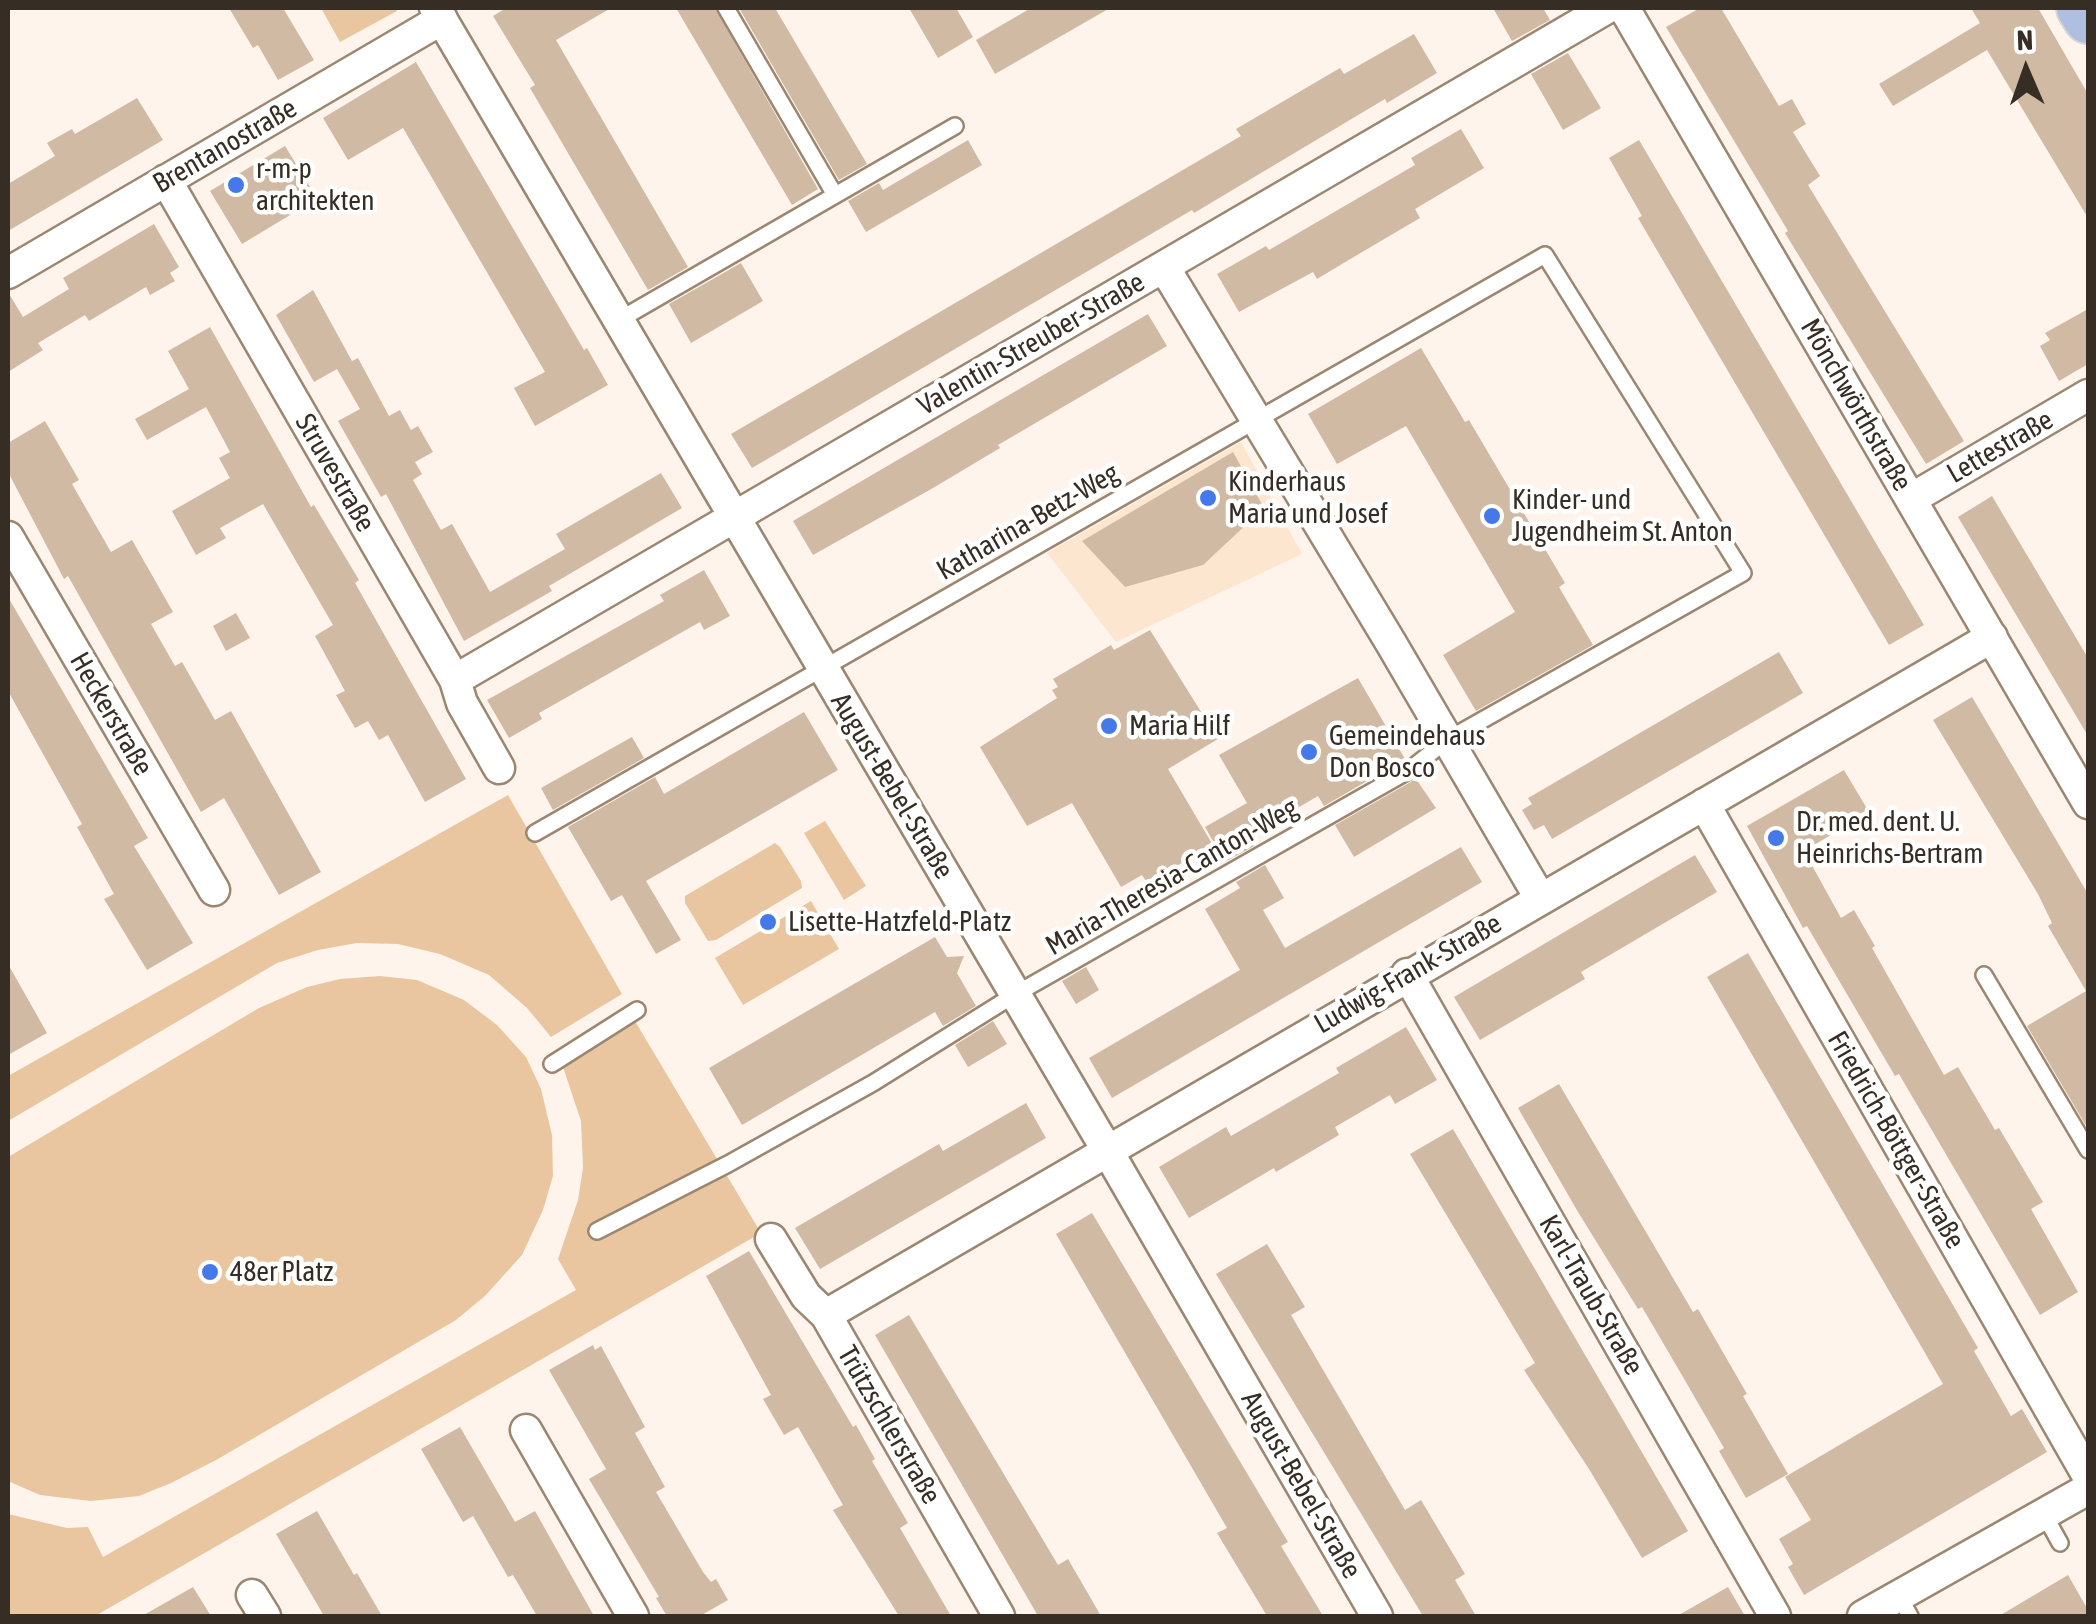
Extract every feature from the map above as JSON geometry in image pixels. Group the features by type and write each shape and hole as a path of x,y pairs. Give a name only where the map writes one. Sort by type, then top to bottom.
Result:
{"main road":[{"path":"2081,8 2088,19"}],"street":[{"name":"Valentin-Streuber-Straße","path":"455,680 1607,8"},
{"name":"Mönchwörthstraße","path":"1624,8 2088,802"},
{"name":"Brentanostraße","path":"8,272 439,13"},
{"name":"August-Bebel-Straße","path":"439,13 1377,1616"},
{"name":"Struvestraße","path":"166,180 455,680 462,703 499,768"},
{"path":"1164,267 1540,898"},
{"name":"Lettestraße","path":"1911,498 2088,395"},
{"name":"Heckerstraße","path":"8,538 214,890"},
{"name":"Ludwig-Frank-Straße","path":"826,1315 1992,637"},
{"name":"Friedrich-Böttger-Straße","path":"1704,804 2088,1476"},
{"name":"Karl-Traub-Straße","path":"1407,974 1775,1616"},
{"name":"Trützschlerstraße","path":"771,1239 806,1296 826,1315 998,1616"},
{"path":"526,1430 632,1616"},
{"path":"1863,1616 1904,1606 2088,1488"}],"lane":[{"path":"726,8 835,195"},
{"path":"619,320 954,126"},
{"name":"Katharina-Betz-Weg","path":"534,833 1545,255 1743,573"},
{"name":"Maria-Theresia-Canton-Weg","path":"596,1231 728,1164 873,1083 1014,994 1408,771 1447,740 1743,573"},
{"path":"1984,975 2088,1150"},
{"path":"552,1064 638,1010"},
{"path":"2044,1514 2060,1543"}],"shaded area":[{"path":"321,8 395,8 397,11 340,42"},
{"name":"Kinderhaus Maria und Josef","path":"1241,442 1302,554 1116,642 1047,553"},
{"path":"508,795 622,994 551,1037 527,1008 489,975 440,954 398,944 357,943 318,950 277,963 8,1121 8,1076"},
{"path":"825,821 866,886 844,900 804,833"},
{"path":"775,843 802,888 716,940 708,941 685,903 685,896"},
{"path":"811,901 839,949 743,1005 715,958"},
{"path":"380,976 417,980 464,1000 497,1025 526,1057 541,1089 552,1135 553,1176 543,1210 522,1255 485,1296 456,1320 171,1483 139,1496 91,1501 40,1495 8,1481 8,1157 259,1008 307,987"},
{"path":"635,1021 761,1233 95,1616 8,1616 8,1514 67,1528 88,1527 103,1557 576,1290 558,1259 578,1200 583,1168 581,1121 563,1067"}],"building":[{"path":"229,8 283,8 314,60 278,80 258,45 253,48"},
{"path":"506,8 611,8 556,40 688,267 648,290 530,88 535,85 493,16"},
{"path":"676,8 715,8 818,189 792,205"},
{"path":"739,8 775,8 867,164 839,180"},
{"path":"909,8 956,8 973,37 938,58"},
{"path":"1031,8 1110,8 995,74 976,40"},
{"path":"1493,8 1543,8 1550,20 1512,41"},
{"path":"1700,8 1721,8 1779,106 1792,99 1806,124 1793,132 1820,176 1808,185 1964,441 1926,464 1785,233 1788,231 1666,27"},
{"path":"1971,8 2038,8 2088,94 2088,218 1987,50 1893,106 1879,84 1980,23"},
{"path":"1414,34 1437,73 1387,103 1385,99 1194,213 1192,210 752,468 731,434 1241,136 1236,129 1340,68 1344,74"},
{"path":"1568,53 1601,108 1563,130 1531,74"},
{"path":"416,62 608,385 535,426 514,388 545,372 403,128 348,160 323,118"},
{"path":"137,98 163,140 8,231 8,184 55,156 47,143 72,129 75,134"},
{"path":"1461,129 1484,168 1415,209 1420,218 1317,279 1313,272 1239,312 1217,274 1266,246 1269,250 1415,165 1411,158"},
{"path":"968,140 982,165 866,232 848,201 879,183 883,190"},
{"path":"1639,140 1924,625 1889,645 1638,218 1642,216 1609,158"},
{"path":"285,146 312,190 294,200 300,209 242,244 210,191"},
{"path":"154,224 179,267 170,273 175,281 150,295 146,287 89,321 85,315 38,343 43,350 8,372 8,292 23,317 69,289 63,278"},
{"path":"741,263 763,301 691,343 669,304"},
{"path":"313,290 352,361 358,358 389,416 400,410 411,430 418,426 433,452 415,462 422,474 413,480 441,530 452,524 490,592 565,549 556,534 661,473 682,508 549,586 552,591 464,641 386,494 381,497 338,421 360,409 337,369 314,382 276,315"},
{"path":"2088,309 2088,364 2059,381 2040,346 2050,340 2045,333"},
{"path":"1148,314 1167,346 998,445 1000,448 933,488 813,555 793,521"},
{"path":"210,327 311,507 314,505 359,580 355,583 466,779 425,802 388,735 379,740 368,721 355,728 336,695 345,691 315,636 333,625 263,504 220,528 226,538 196,555 172,511 230,478 219,458 230,452 206,407 147,440 135,419 189,389 168,351"},
{"name":"Kinder- und Jugendheim St. Anton","path":"1421,348 1465,422 1469,420 1565,583 1559,587 1593,645 1476,711 1443,655 1515,612 1406,426 1337,464 1308,414"},
{"path":"45,421 79,480 72,484 111,552 132,540 173,612 151,624 175,666 182,662 215,720 231,711 321,872 279,895 224,798 201,812 68,576 64,579 8,472 8,443"},
{"path":"1233,452 1264,508 1203,565 1125,587 1082,541"},
{"path":"1992,496 2088,658 2088,736 1958,517"},
{"path":"704,570 730,616 704,630 700,622 539,713 542,719 509,738 487,700 664,601 660,595"},
{"path":"8,597 148,838 134,846 193,943 147,970 104,899 114,894 77,827 82,824 8,691"},
{"path":"236,613 250,638 226,651 213,626"},
{"name":"Maria Hilf","path":"1150,630 1218,739 1168,769 1214,847 1146,881 1142,875 1121,887 1072,803 1027,826 980,747 1057,698 1052,690 1058,687 1053,679 1111,645 1114,650"},
{"path":"1779,652 1803,693 1552,839 1544,825 1534,830 1522,810 1532,804 1528,798"},
{"name":"Gemeindehaus Don Bosco","path":"1358,678 1405,759 1324,806 1318,796 1248,837 1254,846 1225,862 1205,827 1247,803 1219,755"},
{"path":"1972,697 2088,894 2088,1129 2027,1026 2086,991 2048,926 2052,923 2038,894 1933,720"},
{"path":"804,712 838,770 646,881 681,940 656,954 622,895 611,901 568,827 655,777 664,794"},
{"path":"632,737 644,758 553,810 541,788"},
{"path":"1844,770 1869,812 1804,851 1841,918 1854,910 1944,1075 1958,1067 2043,1202 2031,1209 2078,1292 2040,1315 1899,1074 1895,1076 1807,926 1803,928 1747,826"},
{"path":"1416,779 1436,808 1354,857 1335,825"},
{"path":"1461,847 1482,882 1112,1098 1089,1058 1240,970 1205,909 1240,888 1236,882 1265,865 1284,898 1263,910 1285,948"},
{"path":"1695,855 1717,892 1581,972 1585,979 1480,1040 1454,997"},
{"path":"935,937 947,957 964,956 957,973 976,1006 943,1026 935,1012 742,1125 709,1068"},
{"path":"1748,953 1978,1348 1974,1351 2011,1416 2022,1409 2047,1452 1804,1595 1788,1567 1793,1564 1779,1539 1811,1520 1785,1477 1943,1384 1707,977"},
{"path":"8,964 47,1033 8,1055"},
{"path":"1086,967 1099,990 1076,1004 1062,981"},
{"path":"993,1021 1007,1044 968,1067 955,1045"},
{"path":"1406,1027 1437,1080 1395,1104 1390,1095 1335,1127 1339,1135 1189,1218 1159,1167 1226,1127 1231,1136 1339,1073 1336,1068"},
{"path":"1559,1084 1693,1312 1698,1309 1788,1474 1746,1498 1719,1451 1724,1448 1683,1377 1578,1212 1518,1108"},
{"path":"1026,1103 1046,1138 820,1269 795,1228 939,1144 943,1151"},
{"path":"1453,1129 1688,1531 1642,1558 1524,1370 1535,1363 1410,1154"},
{"path":"1092,1213 1288,1542 1281,1546 1323,1616 1267,1616 1217,1533 1227,1528 1056,1234"},
{"path":"1267,1244 1305,1307 1291,1315 1405,1510 1421,1500 1465,1574 1455,1580 1476,1616 1423,1616 1216,1274"},
{"path":"749,1251 875,1459 872,1461 908,1523 900,1528 951,1616 899,1616 833,1510 843,1505 798,1427 784,1435 763,1399 771,1395 706,1276"},
{"path":"909,1315 1058,1565 1068,1559 1101,1616 1038,1616 875,1335"},
{"path":"593,1345 595,1350 601,1346 645,1427 635,1433 665,1487 656,1492 703,1572 711,1582 716,1579 728,1600 700,1616 667,1616 589,1479 606,1469 549,1370"},
{"path":"460,1427 515,1522 535,1511 594,1616 537,1616 513,1575 508,1577 473,1516 463,1522 421,1449"},
{"path":"317,1511 382,1616 324,1616 276,1534"},
{"path":"2068,1575 2088,1616 1999,1616"},
{"path":"193,1587 211,1616 142,1616"},
{"path":"1728,1587 1745,1616 1677,1616"}],"place":[{"name":"r-m-p architekten","path":"236,185"},
{"name":"Kinderhaus Maria und Josef","path":"1208,498"},
{"name":"Kinder- und Jugendheim St. Anton","path":"1492,516"},
{"name":"Maria Hilf","path":"1109,726"},
{"name":"Gemeindehaus Don Bosco","path":"1309,752"},
{"name":"Dr. med. dent. U. Heinrichs-Bertram","path":"1776,838"},
{"name":"Lisette-Hatzfeld-Platz","path":"768,922"},
{"name":"48er Platz","path":"210,1272"}]}
